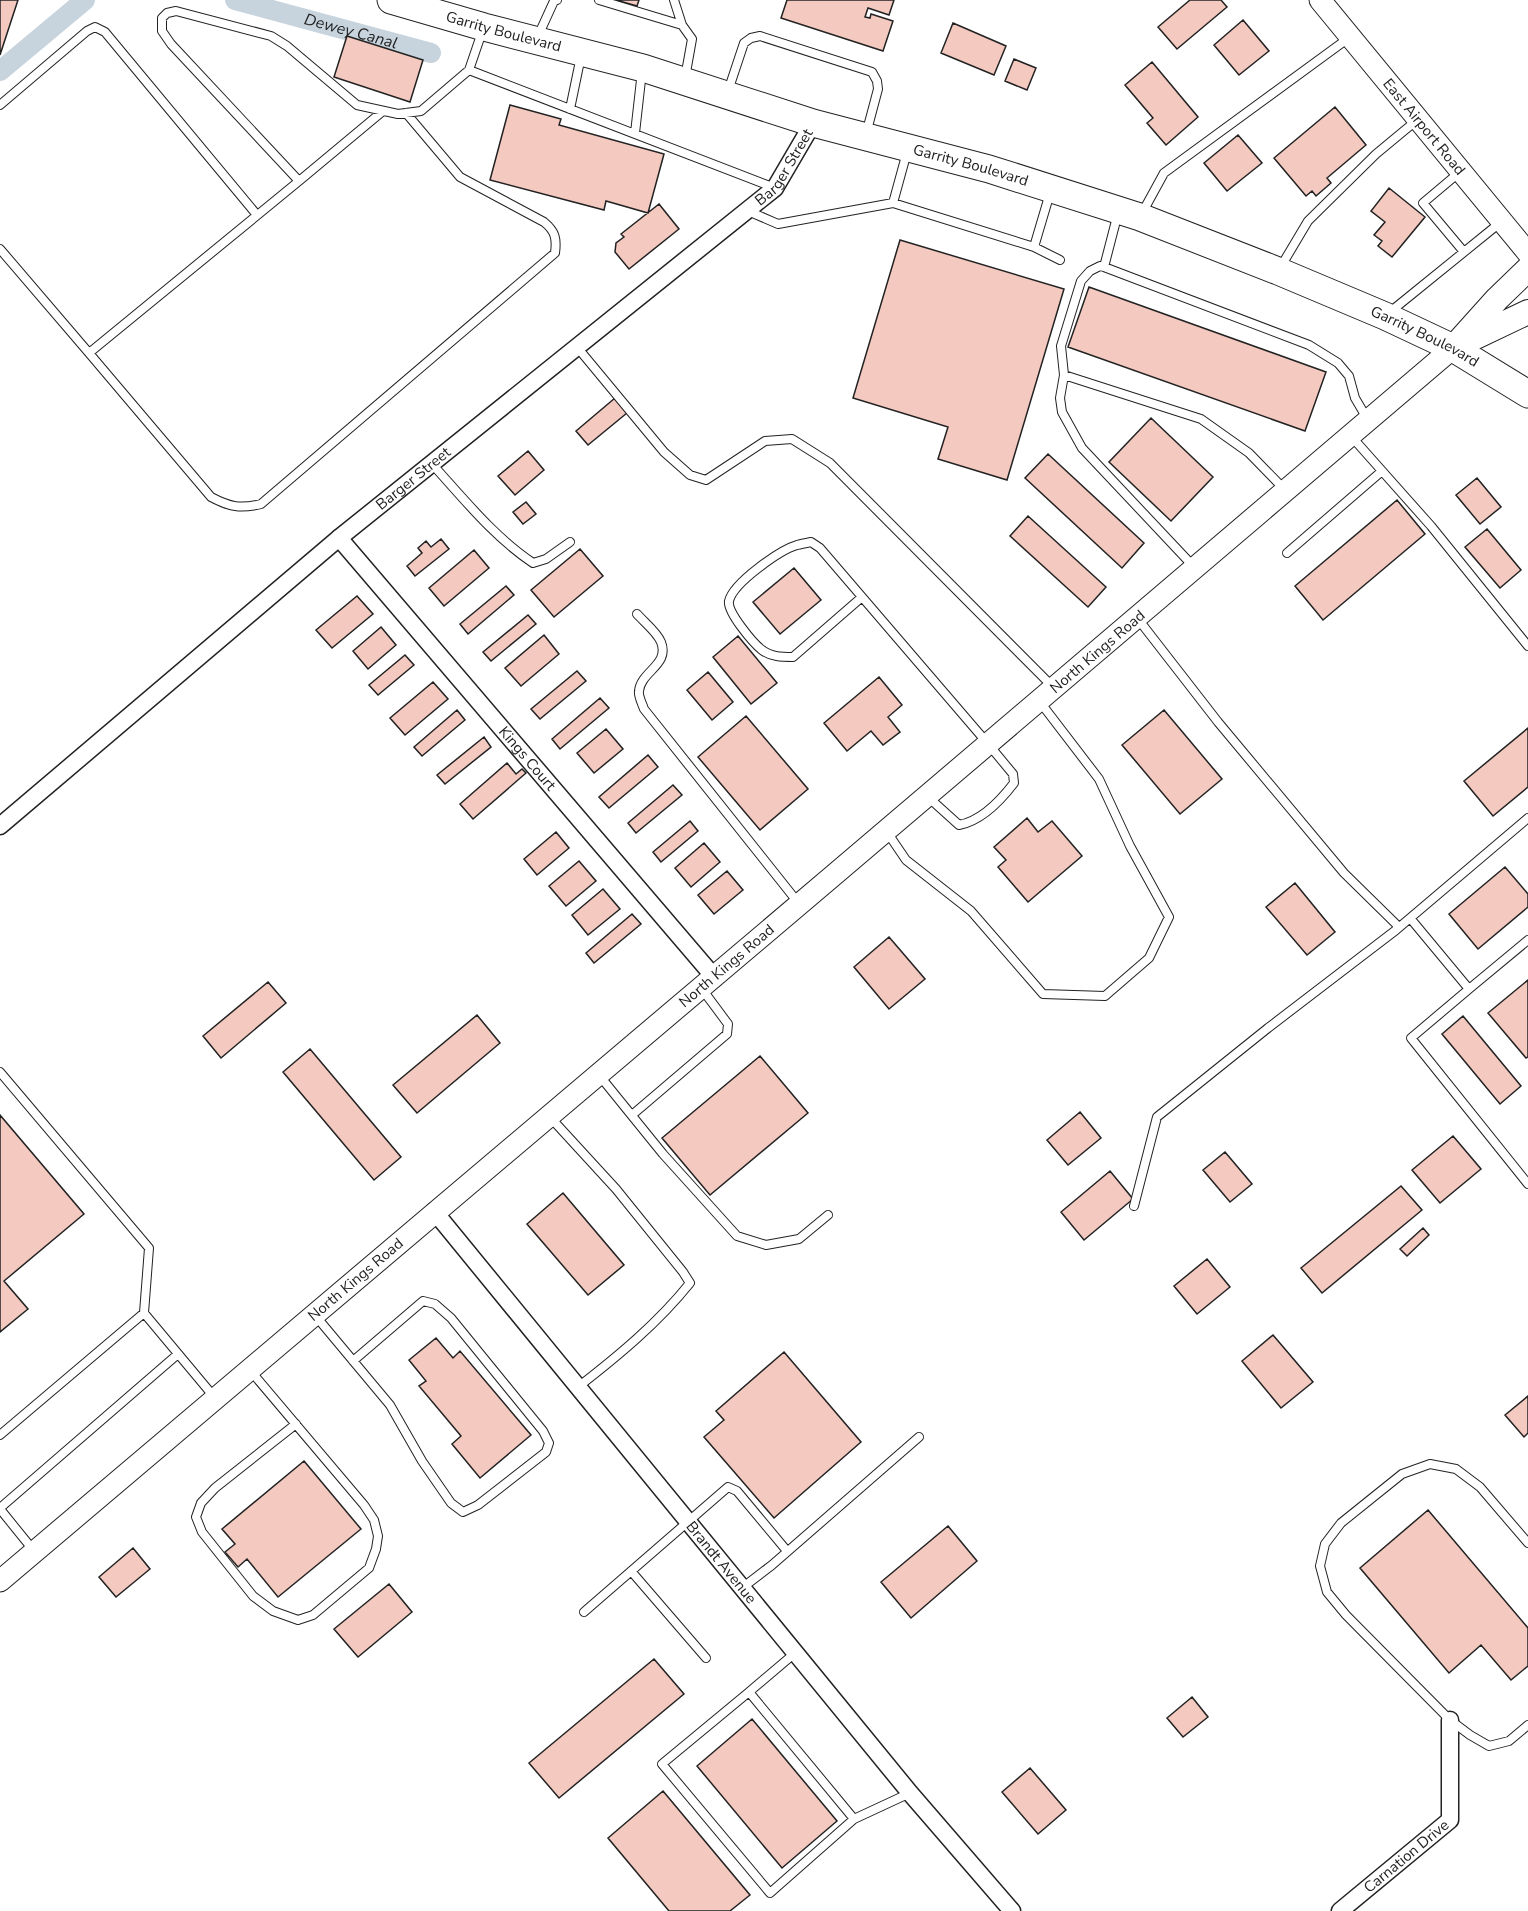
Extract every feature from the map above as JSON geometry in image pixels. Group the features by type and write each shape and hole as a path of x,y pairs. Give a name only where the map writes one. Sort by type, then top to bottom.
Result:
{"main road":[{"name":"Garrity Boulevard","path":"391,0 642,68 813,123 989,169 1129,214 1278,271 1385,316 1453,348 1528,394"},
{"name":"North Kings Road","path":"1453,348 1497,299 1528,269"},
{"name":"North Kings Road","path":"1453,348 1528,312"}],"street":[{"name":"East Airport Road","path":"1320,0 1528,253"},
{"name":"Barger Street","path":"0,826 339,538 776,188 813,123"},
{"name":"North Kings Road","path":"0,1581 434,1211 928,797 1453,348"},
{"name":"Kings Court","path":"339,538 708,983"},
{"name":"Brandt Avenue","path":"434,1211 910,1793 1012,1911"},
{"name":"Carnation Drive","path":"1340,1911 1450,1820 1450,1720"}],"lane":[{"path":"536,40 554,1 557,0"},
{"path":"599,0 682,25"},
{"path":"674,0 682,25 692,39 685,81"},
{"path":"299,181 171,44 162,31 162,18 176,11 271,36 287,46 357,105 398,114 422,111 469,70 484,27"},
{"path":"0,105 87,31 95,27 105,32 257,215"},
{"path":"727,95 744,43 760,36 872,72 878,89 865,138"},
{"path":"1104,267 1129,214 1164,173 1350,36"},
{"path":"570,109 582,52"},
{"path":"635,134 642,68"},
{"path":"469,70 776,188"},
{"path":"89,353 383,111"},
{"path":"0,249 211,497 225,504 244,508 261,504 555,253 557,240 553,229 460,177 406,113"},
{"path":"1278,271 1308,220 1376,154 1418,119"},
{"path":"893,203 908,148"},
{"path":"1461,171 1423,203 1464,252"},
{"path":"1034,247 1051,189"},
{"path":"747,211 778,224 893,203 1034,247 1060,260"},
{"path":"1385,316 1502,221"},
{"path":"1195,569 1082,448 1062,412 1060,398 1064,375 1062,346 1081,281 1090,271 1100,266 1104,267 1309,345 1338,363 1349,376 1355,398 1368,420"},
{"path":"577,347 664,452 690,476 706,480 765,441 792,439 830,463 1047,696 1100,779 1130,846 1169,917 1149,958 1104,996 1044,994 971,911 906,860 887,831"},
{"path":"1064,375 1201,419 1249,453 1286,491"},
{"path":"1351,436 1431,526 1528,646"},
{"path":"432,464 517,552 533,563 546,559 570,542"},
{"path":"1287,553 1382,471"},
{"path":"862,597 793,657 779,657 763,651 731,613 729,601 736,587 768,561 795,545 811,542 820,548 989,745 1013,774 1014,783 1004,796 971,823 959,825 928,797"},
{"path":"636,614 661,641 663,653 660,663 644,678 639,692 644,708 800,905"},
{"path":"1138,618 1218,722 1344,873 1398,927"},
{"path":"1134,1206 1158,1117 1410,918 1528,819"},
{"path":"1410,918 1469,989"},
{"path":"1528,940 1411,1038 1528,1184"},
{"path":"632,1115 727,1034 728,1024 708,983"},
{"path":"0,1072 149,1248 144,1313 215,1398"},
{"path":"598,1074 663,1154 737,1236 766,1245 799,1239 828,1215"},
{"path":"549,1116 616,1189 684,1272 690,1284 670,1307 608,1364 578,1388"},
{"path":"314,1314 390,1406 422,1461 451,1503 463,1512 478,1505 546,1452 549,1443 543,1431 451,1318 435,1304 423,1301 353,1361"},
{"path":"0,1436 144,1313"},
{"path":"34,1551 0,1508 178,1354"},
{"path":"249,1369 296,1424 364,1505 374,1520 378,1536 369,1568 313,1615 297,1620 273,1611 253,1596 202,1532 196,1517 201,1503 215,1488 296,1424"},
{"path":"742,1588 919,1437"},
{"path":"1528,1543 1480,1487 1456,1470 1430,1464 1402,1474 1341,1523 1326,1544 1320,1566 1327,1592 1346,1615 1450,1720 1490,1746 1509,1741 1528,1725"},
{"path":"584,1612 728,1487 737,1491 788,1551"},
{"path":"631,1571 706,1658"},
{"path":"795,1653 662,1764 770,1893 854,1819 910,1793"},
{"path":"749,1692 854,1819"}],"building":[{"path":"0,0 18,0 0,55"},
{"path":"616,0 639,0 637,6"},
{"path":"787,0 894,0 889,15 868,8 865,17 870,18 871,14 893,21 883,51 781,18"},
{"path":"1190,0 1221,0 1227,7 1177,49 1158,27"},
{"path":"1243,20 1269,51 1239,75 1214,45"},
{"path":"953,23 1006,46 994,75 941,53"},
{"path":"347,36 423,60 410,102 334,77"},
{"path":"1014,59 1036,68 1027,90 1005,81"},
{"path":"1152,62 1198,117 1166,145 1147,123 1153,118 1125,85"},
{"path":"510,105 561,119 559,125 664,154 648,213 606,201 604,210 490,180"},
{"path":"1335,107 1366,145 1327,178 1331,183 1316,196 1312,191 1306,196 1274,158"},
{"path":"1238,135 1262,163 1227,191 1204,163"},
{"path":"1389,188 1425,217 1392,257 1378,246 1382,241 1374,235 1385,222 1371,211"},
{"path":"659,204 679,229 629,269 615,252 616,243 624,237 621,234"},
{"path":"900,240 1064,289 1007,480 938,459 948,427 853,398"},
{"path":"1089,287 1326,372 1305,431 1068,347"},
{"path":"615,398 627,413 588,445 576,431"},
{"path":"1151,418 1213,477 1171,521 1109,462"},
{"path":"528,451 544,470 515,495 498,476"},
{"path":"1048,454 1144,543 1122,568 1025,478"},
{"path":"1477,478 1501,507 1480,524 1456,495"},
{"path":"1397,500 1425,534 1323,620 1295,586"},
{"path":"526,502 536,514 523,524 513,512"},
{"path":"1028,516 1106,587 1088,607 1010,536"},
{"path":"1487,529 1521,570 1500,588 1465,547"},
{"path":"441,539 449,549 415,576 407,566 422,553 418,548 426,541 431,547"},
{"path":"580,549 603,576 554,617 531,590"},
{"path":"474,550 489,568 444,606 429,588"},
{"path":"794,568 821,600 780,634 753,602"},
{"path":"506,586 514,595 468,634 460,624"},
{"path":"357,596 373,614 332,648 316,630"},
{"path":"528,615 536,624 491,661 483,652"},
{"path":"381,627 396,645 368,669 353,651"},
{"path":"544,635 559,654 521,686 505,668"},
{"path":"738,636 777,683 751,704 713,657"},
{"path":"405,655 414,665 378,695 369,685"},
{"path":"577,671 586,681 540,719 531,709"},
{"path":"708,672 733,702 712,720 687,690"},
{"path":"879,677 902,705 888,717 900,732 883,745 871,731 847,751 824,723"},
{"path":"433,682 448,699 405,735 390,718"},
{"path":"600,698 609,708 560,749 552,739"},
{"path":"457,710 465,720 422,756 414,747"},
{"path":"1164,710 1222,779 1180,814 1122,745"},
{"path":"746,716 808,789 760,830 698,757"},
{"path":"1528,728 1528,787 1493,816 1464,781"},
{"path":"606,729 623,749 594,773 577,753"},
{"path":"484,737 491,747 445,784 437,775"},
{"path":"648,755 658,767 609,808 599,797"},
{"path":"507,763 516,774 522,769 526,773 473,819 460,804"},
{"path":"673,785 682,795 636,833 628,823"},
{"path":"1027,818 1038,832 1052,821 1082,856 1028,902 998,867 1006,860 994,847"},
{"path":"690,821 698,831 661,862 653,852"},
{"path":"556,832 569,848 537,875 524,859"},
{"path":"704,843 720,862 691,887 675,868"},
{"path":"579,861 596,881 566,906 549,886"},
{"path":"1505,867 1528,894 1528,907 1478,949 1449,914"},
{"path":"727,871 743,890 714,914 698,895"},
{"path":"1295,883 1335,932 1307,955 1266,907"},
{"path":"603,889 620,909 588,935 572,915"},
{"path":"632,914 641,924 594,963 586,953"},
{"path":"889,937 925,979 889,1009 854,967"},
{"path":"1528,980 1528,1057 1526,1058 1488,1013"},
{"path":"268,982 286,1003 221,1058 203,1036"},
{"path":"477,1015 500,1043 417,1113 393,1085"},
{"path":"1463,1016 1521,1086 1500,1104 1442,1034"},
{"path":"310,1049 401,1157 374,1180 283,1072"},
{"path":"760,1056 808,1113 710,1195 662,1138"},
{"path":"1080,1112 1101,1138 1068,1165 1047,1140"},
{"path":"0,1115 84,1214 4,1281 28,1309 0,1332"},
{"path":"1453,1136 1481,1169 1440,1203 1412,1170"},
{"path":"1225,1152 1252,1184 1230,1202 1203,1170"},
{"path":"1110,1171 1133,1199 1084,1240 1061,1212"},
{"path":"1401,1186 1422,1210 1322,1293 1301,1268"},
{"path":"563,1193 624,1265 588,1295 527,1224"},
{"path":"1423,1228 1429,1235 1407,1256 1400,1249"},
{"path":"1207,1259 1230,1287 1197,1314 1174,1286"},
{"path":"1273,1335 1313,1382 1281,1408 1242,1361"},
{"path":"436,1338 453,1358 460,1351 531,1435 480,1478 452,1444 461,1436 419,1386 426,1381 409,1360"},
{"path":"784,1352 861,1442 774,1518 704,1437 724,1420 716,1411"},
{"path":"1528,1396 1528,1433 1524,1437 1505,1415"},
{"path":"304,1461 361,1529 278,1597 247,1559 238,1567 225,1552 235,1544 222,1529"},
{"path":"1428,1510 1528,1628 1528,1666 1511,1680 1481,1645 1449,1673 1360,1568"},
{"path":"948,1526 977,1561 911,1618 881,1582"},
{"path":"133,1548 150,1569 116,1597 99,1577"},
{"path":"389,1584 412,1612 358,1657 334,1629"},
{"path":"654,1659 684,1694 559,1798 529,1763"},
{"path":"1192,1697 1208,1717 1183,1737 1167,1718"},
{"path":"752,1719 837,1821 782,1868 697,1766"},
{"path":"1030,1768 1066,1810 1038,1834 1002,1792"},
{"path":"663,1791 750,1895 730,1911 669,1911 608,1838"}],"waterway":[{"name":"Dewey Canal","path":"0,71 85,0"},
{"name":"Dewey Canal","path":"235,0 431,53"}]}
